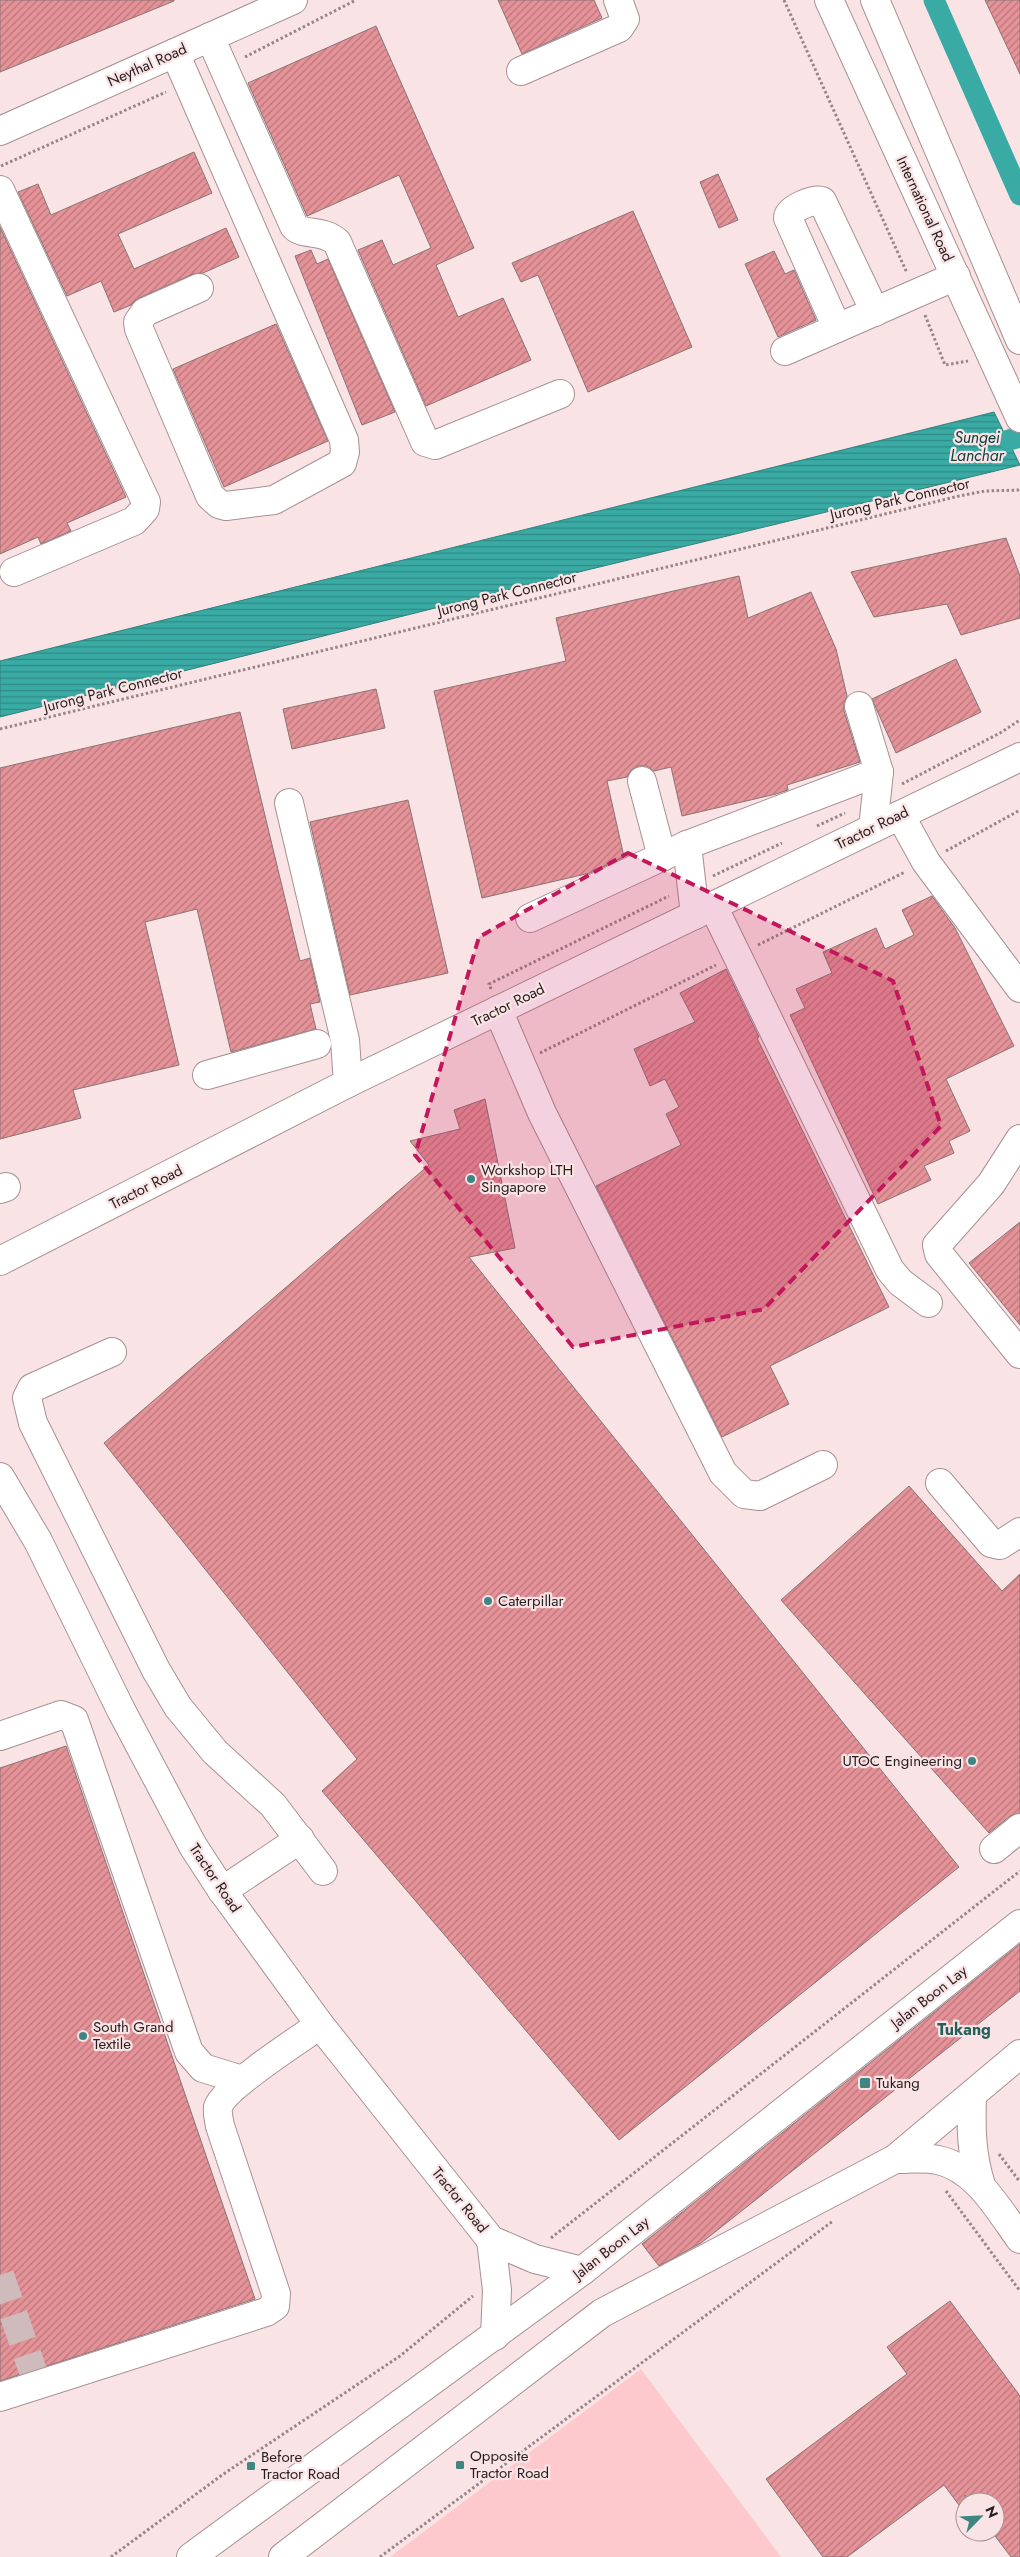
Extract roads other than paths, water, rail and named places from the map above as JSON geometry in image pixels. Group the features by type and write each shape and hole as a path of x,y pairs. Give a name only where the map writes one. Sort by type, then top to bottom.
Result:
{"street":[{"name":"Neythal Road","path":"0,131 293,0"},
{"path":"521,71 619,28 625,19 618,0"},
{"name":"International Road","path":"829,0 956,276 983,363 1020,418"},
{"path":"875,0 1020,340"},
{"path":"210,37 294,226 300,230 327,234 337,242 425,442 435,445 560,394"},
{"path":"175,53 344,440 345,452 342,463 274,500 226,506 219,504 210,496 139,329 138,322 145,312 199,288"},
{"path":"0,190 146,502 145,509 134,521 14,572"},
{"path":"837,328 788,218 790,212 815,200 822,201 824,204 875,312"},
{"path":"785,351 956,276"},
{"path":"859,706 878,784 873,828"},
{"name":"Tractor Road","path":"0,1261 348,1083 1020,757"},
{"path":"642,781 662,857"},
{"path":"530,918 686,845 878,784"},
{"path":"289,803 345,1040 348,1083"},
{"path":"900,815 926,862 1020,988"},
{"path":"686,845 692,885 704,910 737,955 890,1270 900,1282 928,1303"},
{"path":"498,1010 522,1062 542,1113 723,1473 744,1494 760,1496 824,1465"},
{"path":"207,1075 317,1044"},
{"path":"1020,1139 991,1184 937,1245 939,1254 1020,1354"},
{"path":"112,1352 32,1388 27,1398 34,1423 156,1670 178,1707 216,1752 273,1805 323,1871"},
{"name":"Tractor Road","path":"0,1477 38,1541 121,1710 193,1846 222,1891 320,2024 491,2240 536,2259 582,2271"},
{"path":"940,1483 991,1543 1000,1545 1020,1532"},
{"path":"0,1736 61,1715 74,1720 189,2052 203,2068 242,2080"},
{"path":"994,1850 1020,1828"},
{"path":"222,1891 300,1839"},
{"name":"Jalan Boon Lay","path":"191,2557 582,2271 1020,1924"},
{"path":"0,2398 37,2383 266,2312 275,2306 276,2294 218,2118 218,2107 222,2100 242,2080 320,2024"},
{"path":"283,2557 602,2312 895,2159 1020,2054"},
{"path":"972,2095 970,2135 973,2160 980,2185"},
{"path":"895,2159 937,2159 953,2164 980,2185 1020,2239"},
{"name":"Tractor Road","path":"491,2240 497,2290 495,2336"}],"water":[{"name":"Sungei Lanchar","path":"994,412 1020,465 583,571 0,717 0,661"}],"waterway":[{"path":"934,0 1020,195"},
{"name":"Sungei Lanchar","path":"1009,440 1020,437"}],"tunnel":[{"path":"0,2275 36,2380"}],"place":[{"name":"Workshop LTH Singapore","path":"471,1179"},
{"name":"Caterpillar","path":"488,1601"},
{"name":"UTOC Engineering","path":"972,1761"},
{"name":"South Grand Textile","path":"83,2036"},
{"name":"Tukang","path":"865,2083"},
{"name":"Opposite Tractor Road","path":"460,2465"},
{"name":"Before Tractor Road","path":"251,2466"}],"district":[{"name":"Tukang","path":"964,2029"}]}
